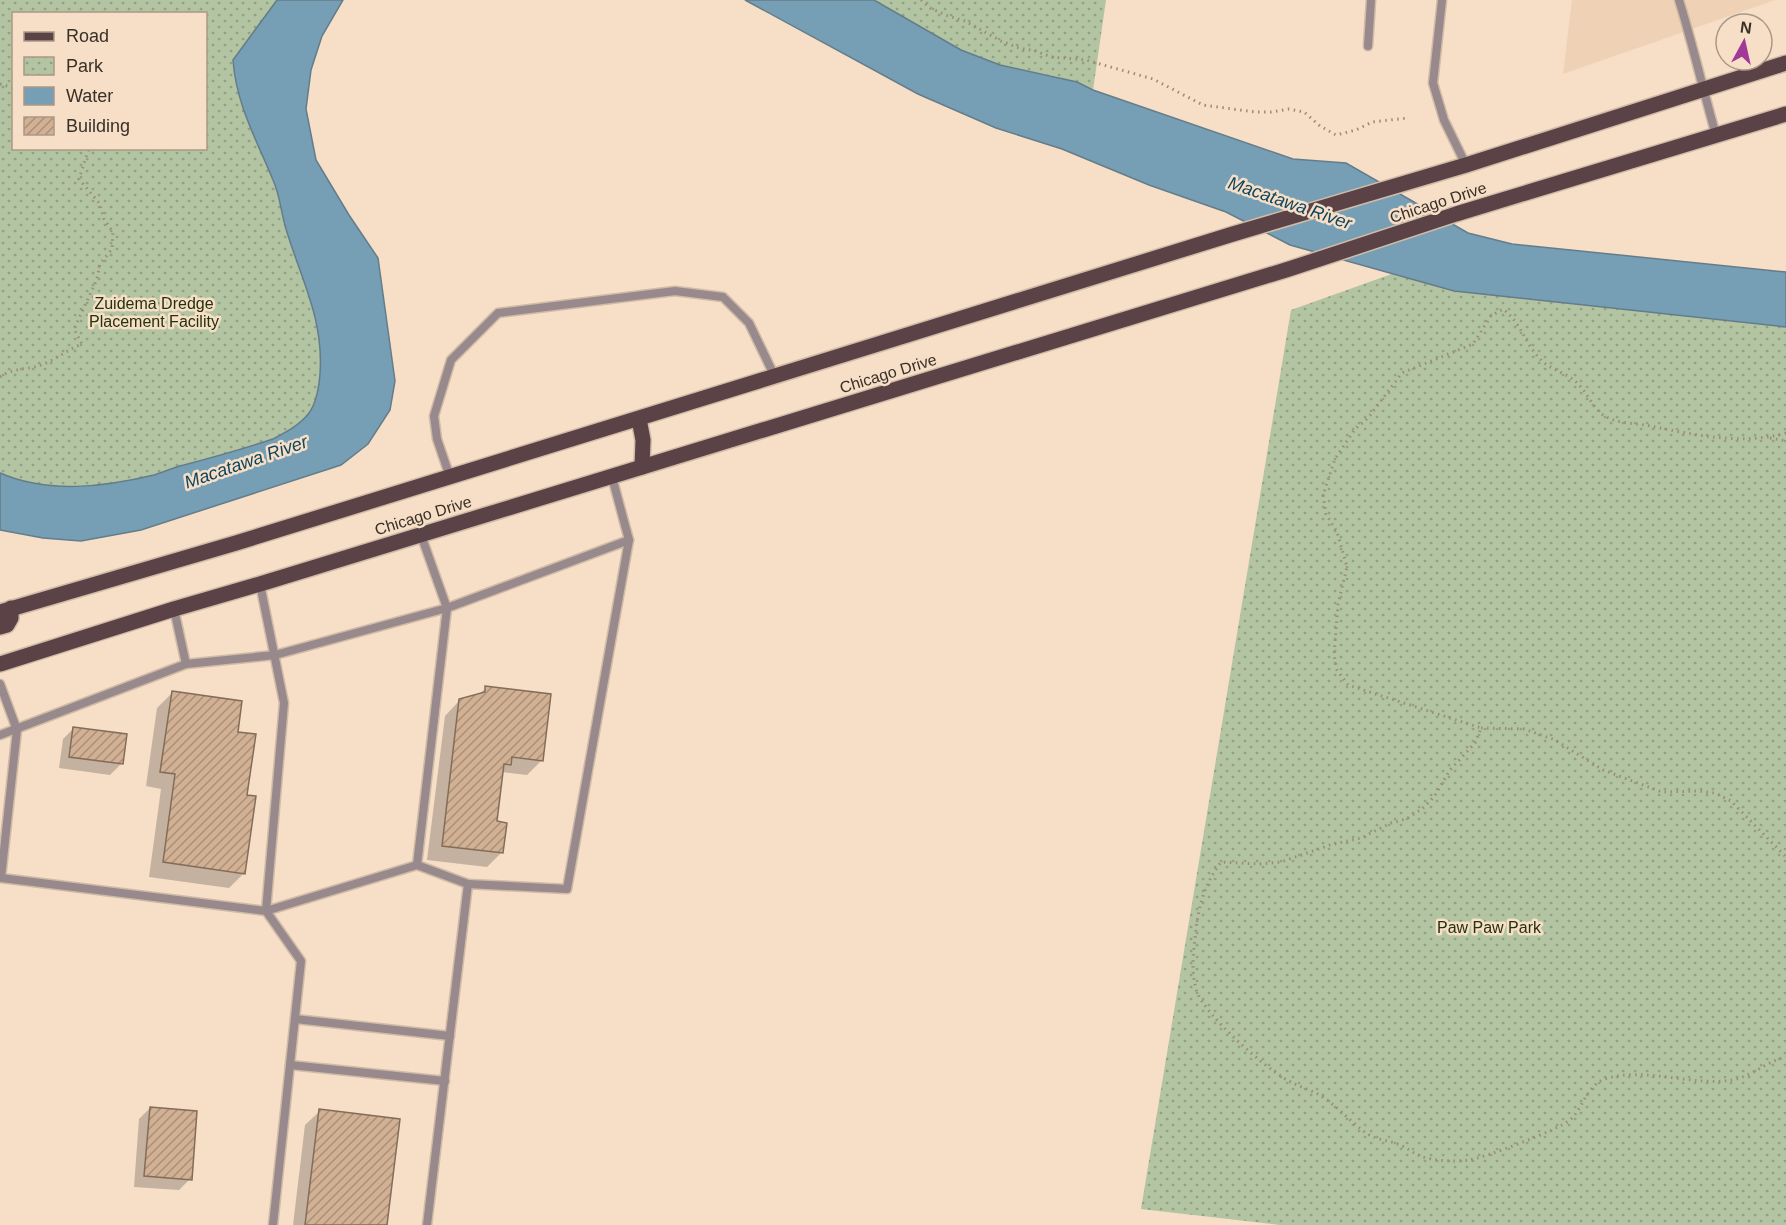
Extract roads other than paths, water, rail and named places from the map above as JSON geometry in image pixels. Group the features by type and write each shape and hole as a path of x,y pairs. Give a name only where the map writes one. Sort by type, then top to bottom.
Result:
{"main road":[{"name":"Chicago Drive","path":"5,610 236,543 1233,234 1466,165 1786,63"},
{"name":"Chicago Drive","path":"0,664 1289,269 1456,214 1786,114"},
{"path":"639,419 643,440 642,467"},
{"path":"0,627 7,625 11,618 5,610"}],"lane":[{"path":"1368,46 1371,0"},
{"path":"1442,0 1433,83 1444,120 1466,165"},
{"path":"1679,0 1716,135"},
{"path":"450,477 437,440 434,417 451,360 498,313 675,291 723,297 749,323 775,377"},
{"path":"0,684 17,730 1,878 266,911 417,864 468,884 567,889 629,540 612,477"},
{"path":"417,864 447,609 421,535"},
{"path":"0,735 186,664 275,656 447,609 629,540"},
{"path":"260,584 284,703 266,911 301,961 273,1225"},
{"path":"174,609 186,664"},
{"path":"427,1225 468,884"},
{"path":"295,1019 450,1036"},
{"path":"290,1065 445,1081"}],"water":[{"name":"Macatawa River","path":"277,0 343,0 322,36 311,70 306,109 316,160 378,258 395,381 390,410 368,444 341,465 141,530 81,541 43,538 0,530 0,473 18,480 57,486 116,483 154,475 273,439 297,425 312,409 320,374 315,317 286,229 275,186 238,92 233,60"},
{"name":"Macatawa River","path":"745,0 874,0 961,50 1000,65 1077,82 1093,90 1293,159 1346,163 1468,233 1512,244 1786,272 1786,327 1454,291 1290,245 1226,212 1149,185 1062,149 996,128 918,94"}],"park label":[{"name":"Zuidema Dredge Placement Facility","path":"154,312"},
{"name":"Paw Paw Park","path":"1489,927"}]}
